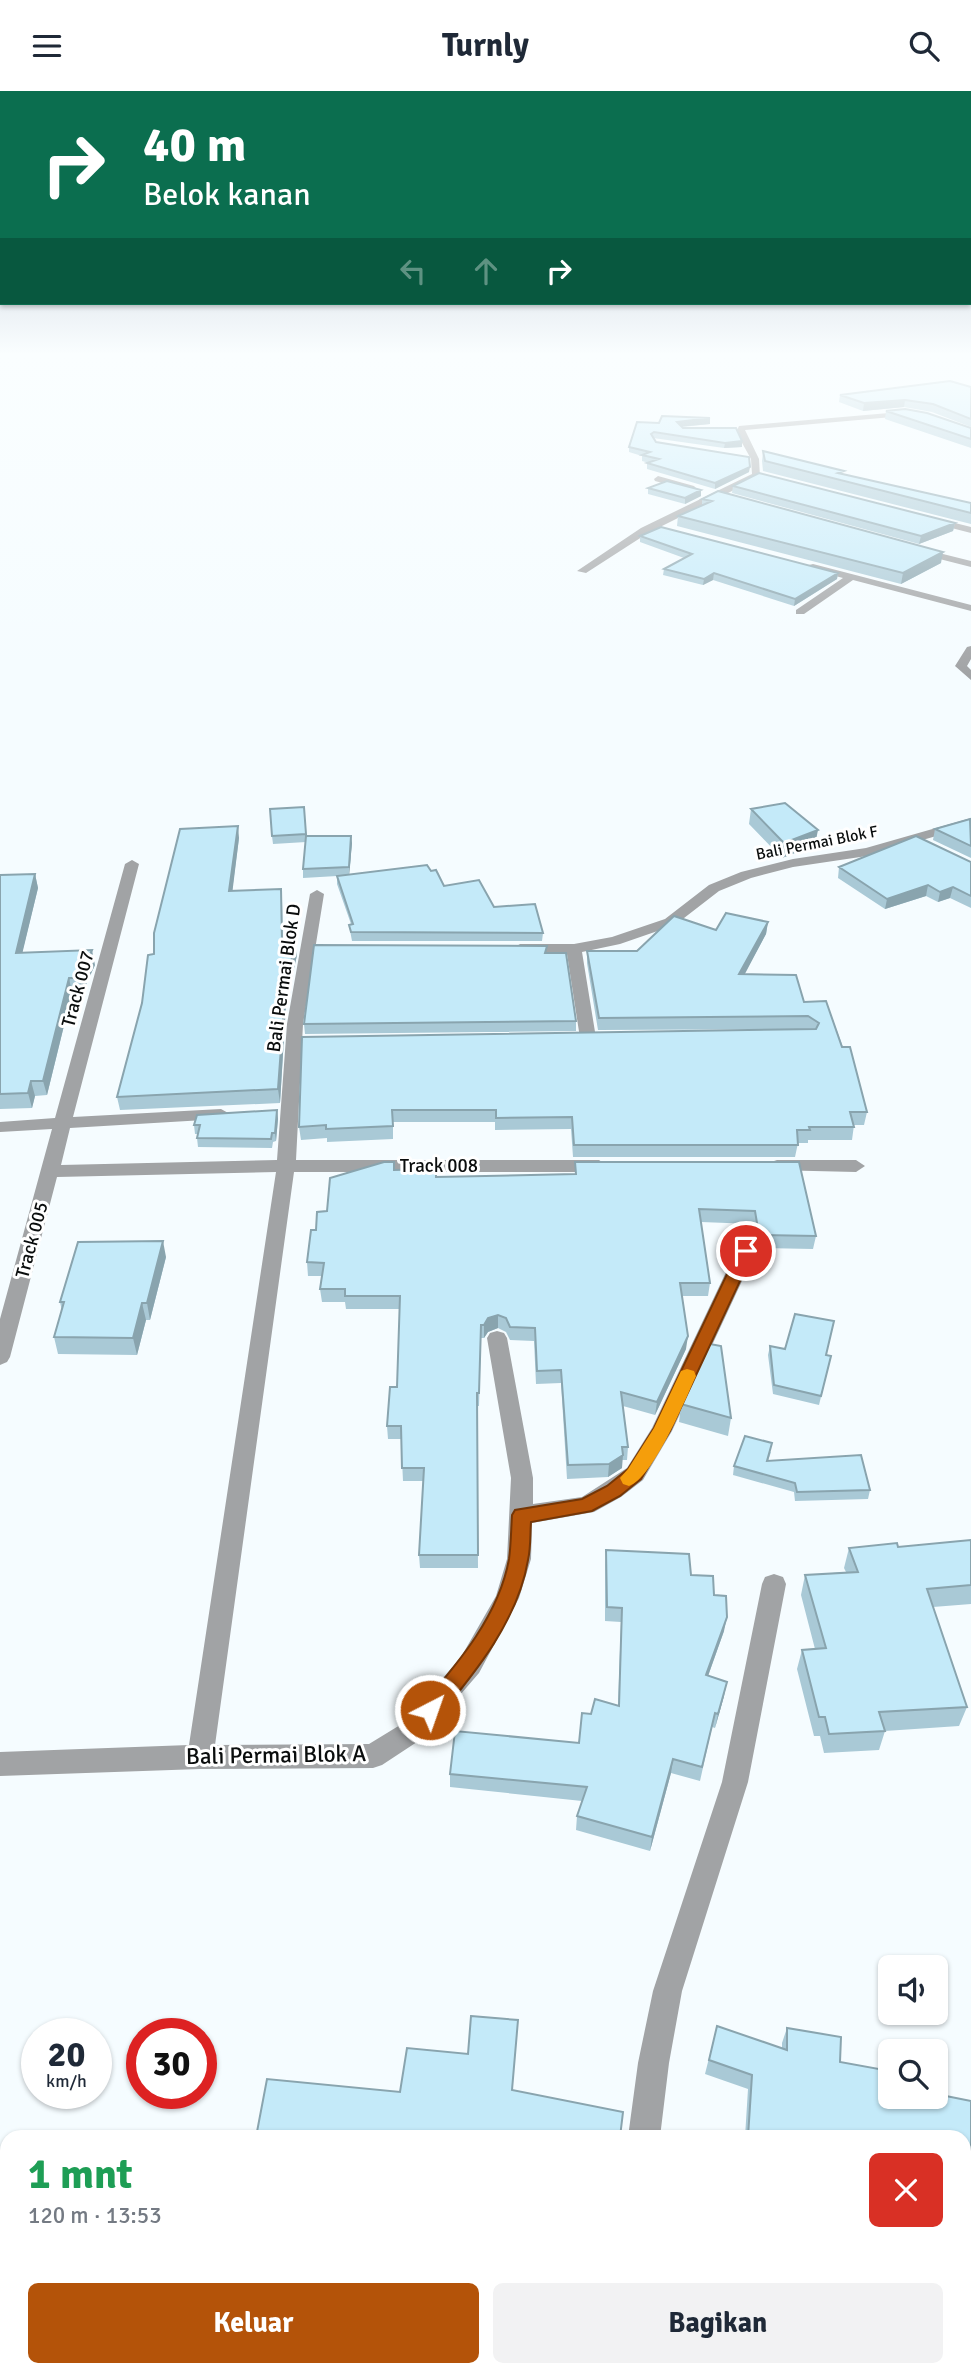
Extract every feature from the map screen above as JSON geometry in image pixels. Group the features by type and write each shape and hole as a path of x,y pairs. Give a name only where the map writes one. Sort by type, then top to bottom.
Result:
{"street":[{"path":"755,463 757,475"},
{"path":"582,571 614,547 653,526 757,475 769,478"},
{"path":"658,479 729,499"},
{"path":"925,518 970,535"},
{"path":"653,526 666,529"},
{"path":"905,548 971,564"},
{"path":"803,565 971,605"},
{"path":"800,612 851,577"},
{"path":"971,649 961,666 971,677"},
{"name":"Bali Permai Blok F","path":"499,949 574,949 615,941 661,926 714,888 747,876 793,863 851,856 917,840 971,822"},
{"path":"917,840 939,851"},
{"name":"Track 007","path":"64,1124 132,864"},
{"name":"Bali Permai Blok D","path":"286,1166 286,1110 300,1042 317,894"},
{"path":"574,949 588,1038"},
{"path":"0,1127 239,1113"},
{"name":"Track 005","path":"0,1357 64,1124"},
{"path":"200,1757 286,1166"},
{"name":"Track 008","path":"51,1171 286,1166 620,1166"},
{"path":"759,1166 856,1166"},
{"path":"522,1515 586,1506 613,1491 635,1474 661,1431 746,1251"},
{"name":"Bali Permai Blok A","path":"0,1764 200,1757 373,1756 414,1730 470,1665 507,1598 519,1559 522,1478 497,1338"},
{"path":"645,2130 651,2071 662,2013 680,1945 719,1838 735,1781 774,1584"}],"building":[{"path":"647,463 750,463 750,467 715,483"},
{"path":"771,463 810,463 844,471 838,473 971,503 971,513"},
{"path":"759,473 955,523 921,536 733,486"},
{"path":"667,481 701,490 685,498 648,488"},
{"path":"718,491 943,552 903,573 678,516 712,501 702,499"},
{"path":"661,527 838,573 795,599 714,573 704,579 664,569 692,554 640,536"},
{"path":"785,803 818,830 784,843 751,809"},
{"path":"304,807 306,834 272,836 270,809"},
{"path":"970,819 971,846 935,829"},
{"path":"238,826 229,891 281,889 282,942 295,942 285,993 278,1089 117,1097 142,1003 148,955 154,954 154,933 180,829"},
{"path":"306,836 351,836 349,867 303,869"},
{"path":"916,836 971,862 971,896 953,887 940,892 928,885 887,899 839,867"},
{"path":"427,865 431,871 436,870 444,886 479,880 494,907 535,904 543,933 351,932 349,925 353,924 337,876"},
{"path":"35,874 16,953 92,950 79,978 69,978 43,1081 31,1081 28,1093 0,1094 0,875"},
{"path":"726,913 768,922 739,974 796,975 804,1002 826,1001 842,1047 850,1047 867,1112 850,1112 854,1127 809,1127 810,1130 797,1130 798,1145 574,1145 572,1117 496,1118 496,1110 392,1110 393,1126 326,1129 326,1125 299,1127 302,1037 816,1029 819,1023 808,1016 599,1018 587,951 637,951 674,916 716,930"},
{"path":"314,945 547,946 545,953 566,953 576,1021 304,1024"},
{"path":"277,1110 275,1133 272,1133 271,1139 197,1138 200,1125 194,1125 197,1115"},
{"path":"384,1162 394,1162 394,1170 436,1169 436,1177 576,1174 575,1162 799,1162 816,1236 759,1235 755,1211 699,1209 710,1283 680,1283 688,1336 657,1402 621,1392 628,1447 622,1447 623,1455 609,1464 568,1465 561,1370 537,1371 535,1328 510,1327 506,1318 498,1315 488,1318 484,1325 481,1325 477,1393 478,1555 419,1555 424,1468 402,1468 401,1426 387,1426 390,1387 397,1387 400,1296 345,1296 345,1289 320,1289 324,1263 307,1262 311,1230 316,1230 317,1212 327,1211 330,1178"},
{"path":"163,1241 147,1303 142,1303 133,1338 54,1337 64,1302 60,1302 78,1242"},
{"path":"795,1314 834,1321 826,1355 831,1356 821,1396 774,1385 770,1346 785,1349"},
{"path":"710,1344 721,1346 731,1418 681,1404"},
{"path":"745,1436 772,1443 767,1461 861,1455 870,1490 797,1492 795,1483 734,1466"},
{"path":"971,1540 971,1585 927,1589 967,1707 879,1712 885,1731 829,1734 825,1717 819,1717 802,1650 826,1648 805,1575 858,1572 849,1548 897,1543 898,1547"},
{"path":"606,1550 689,1554 691,1575 713,1576 714,1595 726,1596 727,1617 706,1675 727,1682 718,1714 715,1713 702,1767 673,1759 652,1837 577,1816 587,1787 450,1774 455,1731 579,1743 582,1713 591,1714 595,1699 619,1706 622,1608 607,1607"},
{"path":"471,2016 518,2020 512,2090 623,2112 621,2130 257,2130 267,2079 400,2092 407,2048 468,2054"},
{"path":"717,2026 787,2050 787,2028 841,2037 840,2062 878,2069 878,2109 948,2109 948,2096 971,2101 971,2130 748,2130 752,2075 709,2060"}],"slow traffic":[{"path":"629,1478 635,1474 661,1431 687,1376"}],"route":[{"path":"430,1710 470,1665 507,1598 519,1559 522,1515 586,1506 613,1491 635,1474 661,1431 746,1251"}]}
